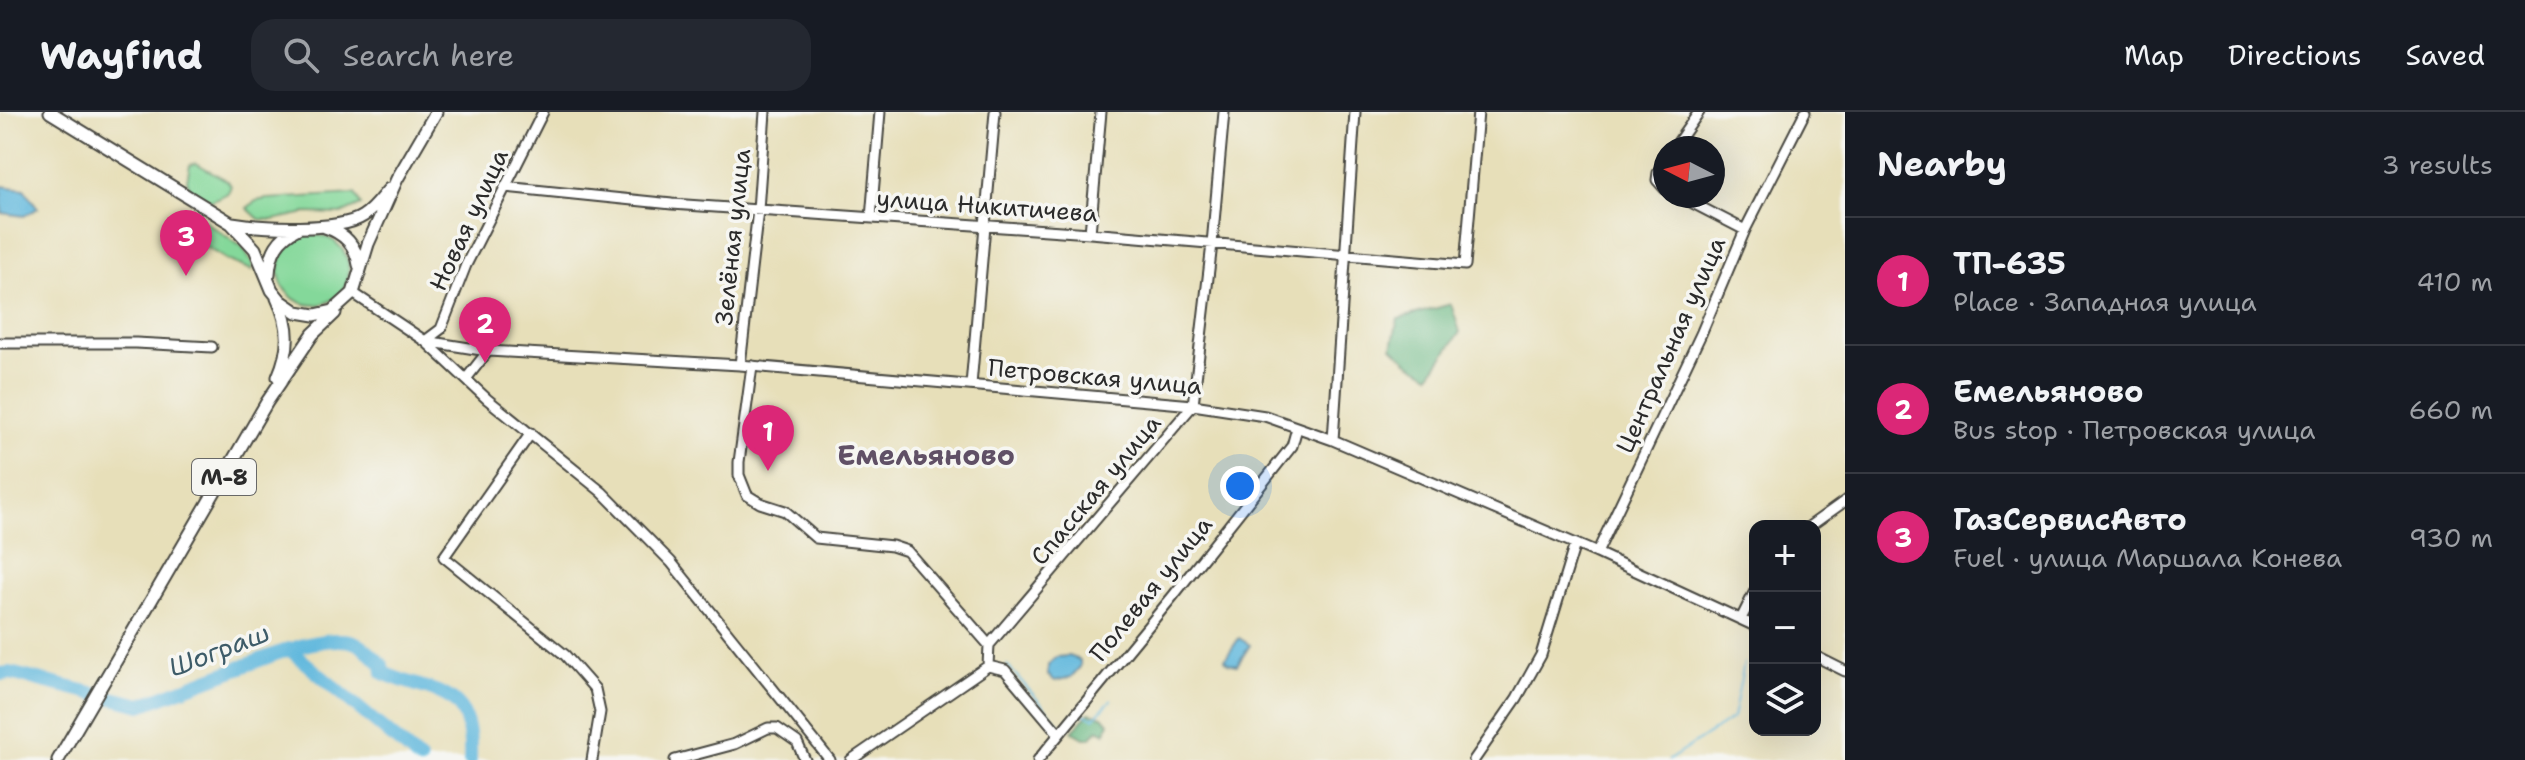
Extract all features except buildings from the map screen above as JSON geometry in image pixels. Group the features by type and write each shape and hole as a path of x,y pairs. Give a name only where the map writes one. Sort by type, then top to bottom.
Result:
{"main road":[{"path":"50,112 231,223 255,249 269,278"},
{"path":"275,294 292,309 309,314 327,313 352,293 368,244 397,179 436,112"},
{"path":"231,223 269,229 339,224 361,218 397,179"},
{"path":"269,278 270,259 275,246 291,231 306,226"},
{"path":"321,226 340,232 351,243 358,259 352,293"},
{"name":"М-8","path":"267,402 284,362 289,341 287,325 269,278"},
{"name":"М-8","path":"58,760 267,402 313,334 352,293"}],"street":[{"name":"Новая улица","path":"425,341 441,329 466,265 543,112"},
{"name":"Зелёная улица","path":"740,365 758,210 765,112"},
{"path":"871,218 880,112"},
{"path":"971,385 995,112"},
{"path":"1090,233 1101,112"},
{"name":"Спасская улица","path":"989,645 1193,405 1224,112"},
{"path":"1333,440 1355,112"},
{"name":"улица Никитичева","path":"505,187 551,194 1090,233 1465,265 1478,112"},
{"path":"1682,136 1699,112"},
{"name":"Центральная улица","path":"1597,553 1701,334 1745,230 1805,112"},
{"path":"1702,208 1745,230"},
{"name":"Петровская улица","path":"352,293 425,341 488,351 752,366 1193,405 1265,416 1333,440 1597,553 1749,623"},
{"path":"425,341 487,399 602,492 671,562 830,760"},
{"path":"0,343 136,343 212,347"},
{"path":"466,379 488,351"},
{"path":"752,366 739,462 739,475 747,495 785,511 816,538 892,546 907,551 989,645 988,666"},
{"name":"Полевая улица","path":"1038,760 1292,446 1297,428"},
{"path":"531,433 444,557 565,655 595,689 600,712 592,760"},
{"path":"1818,520 1845,501"},
{"path":"1474,760 1517,698 1541,655 1575,544"},
{"path":"1741,619 1754,592"},
{"path":"1821,659 1845,671"},
{"path":"851,760 988,666 1005,670 1059,734"},
{"path":"675,760 735,744 768,728 777,728 797,742 805,760"}],"green space":[{"path":"196,163 228,181 231,186 228,193 211,201 190,190 187,180 190,165"},
{"path":"355,194 361,205 341,214 306,213 273,220 259,219 247,208 256,201 267,199"},
{"path":"180,209 188,210 242,247 253,264 252,270 229,261 175,228 172,222"},
{"path":"314,235 339,245 349,270 339,295 314,305 289,295 279,270 289,245"},
{"path":"1451,304 1460,332 1430,375 1408,362 1392,347 1398,319"},
{"path":"1089,713 1103,716 1109,723 1105,733 1098,729 1090,738 1084,738 1072,731"}],"water":[{"path":"1,186 24,189 38,208 24,216 2,213"},
{"path":"1239,638 1250,645 1237,665 1228,663 1225,659"},
{"path":"1069,656 1080,660 1080,667 1071,677 1055,681 1048,675 1048,665 1056,657"}],"waterway":[{"path":"290,650 324,641 352,641 377,659 383,673 448,697 458,705 465,718 470,760"},
{"name":"Шограш","path":"0,674 10,673 141,705 289,649 420,760"},
{"path":"1669,760 1733,718 1744,663"},
{"path":"1007,665 1060,725"},
{"path":"1081,713 1094,718 1111,700"}],"place":[{"name":"ГазСервисАвто","path":"186,276"},
{"name":"Емельяново","path":"485,363"},
{"name":"ТП-635","path":"768,471"}],"district":[{"name":"Емельяново","path":"926,455"}]}
